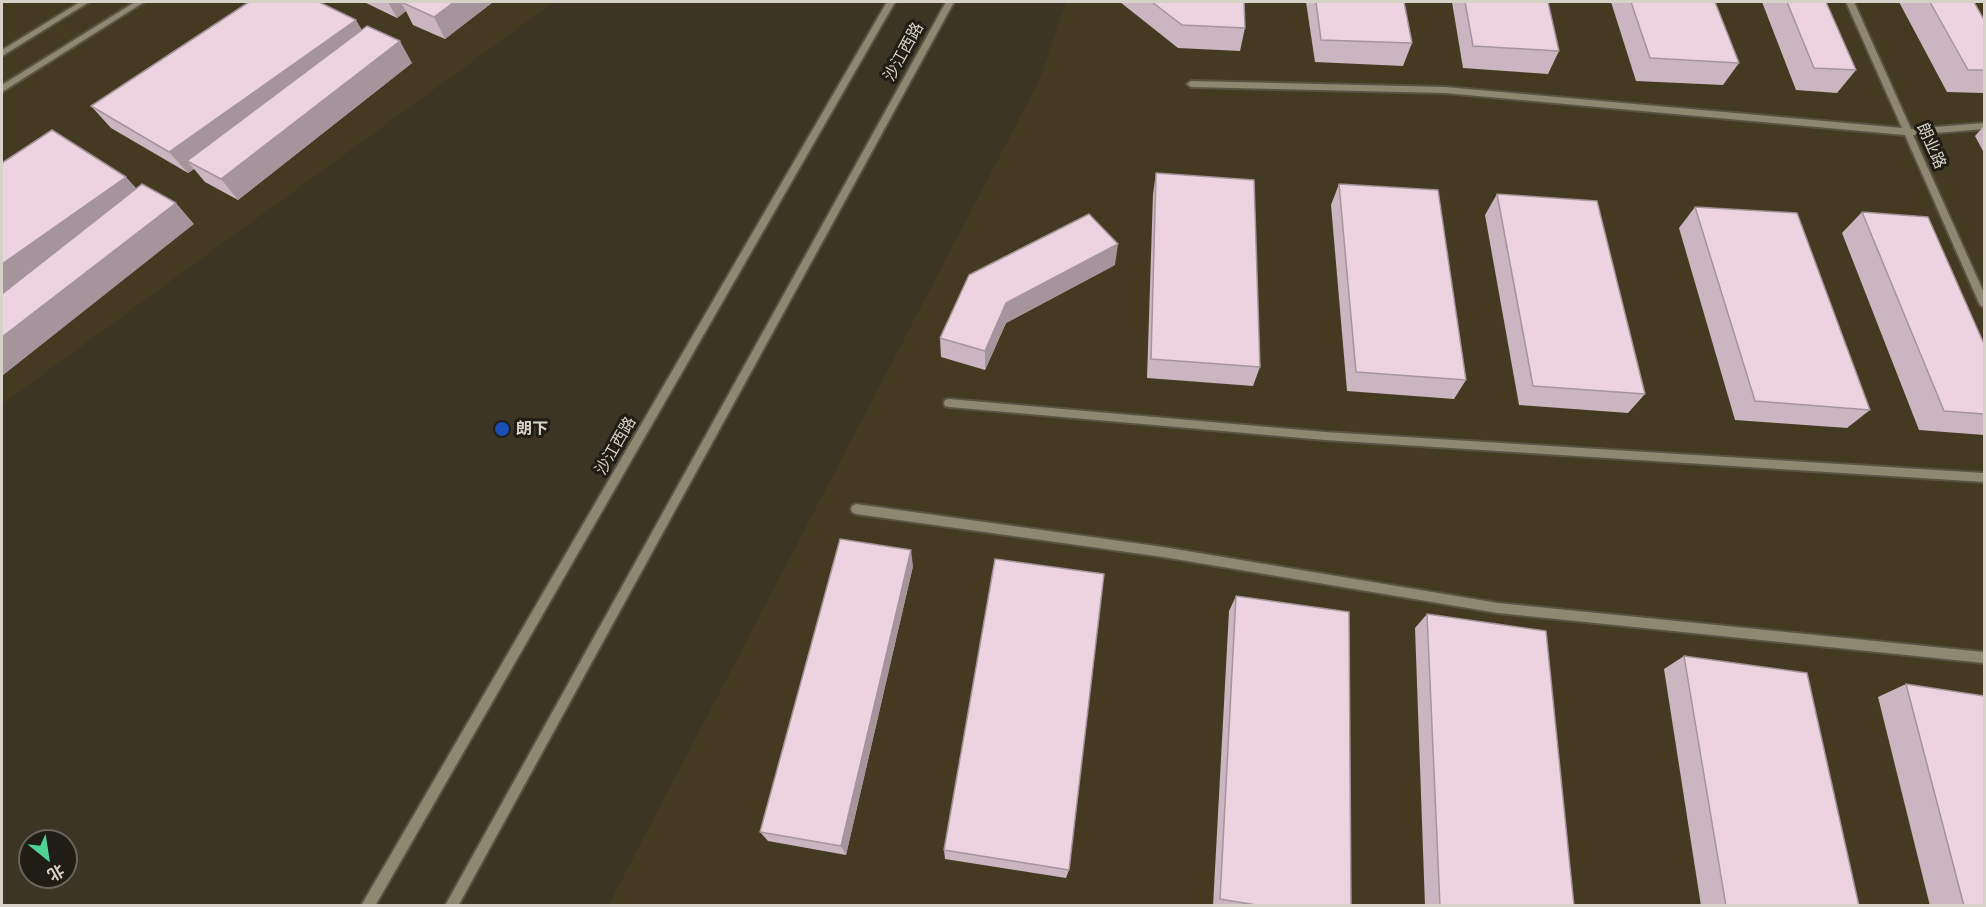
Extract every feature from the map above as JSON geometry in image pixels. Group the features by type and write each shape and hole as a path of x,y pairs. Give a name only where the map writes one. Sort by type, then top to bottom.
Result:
{"street":[{"path":"2,53 85,2"},
{"path":"2,89 140,2"},
{"name":"沙江西路","path":"367,906 891,2"},
{"name":"沙江西路","path":"451,906 950,2"},
{"name":"朗业路","path":"1850,2 1984,303"},
{"path":"1191,84 1445,90 1908,132 1984,126"},
{"path":"949,403 1325,436 1984,478"},
{"path":"856,509 1162,552 1498,608 1984,658"}],"shaded area":[{"path":"2,2 554,2 2,404"},
{"path":"1066,2 1984,2 1984,905 608,906 1041,77"}],"building":[{"path":"249,2 319,2 356,20 169,152 91,106"},
{"path":"401,2 454,2 434,17"},
{"path":"1152,2 1244,2 1245,28 1182,25"},
{"path":"1316,2 1404,2 1412,43 1321,40"},
{"path":"1465,2 1548,2 1559,51 1473,46"},
{"path":"1631,2 1715,2 1739,63 1650,58"},
{"path":"1787,2 1826,2 1856,70 1814,68"},
{"path":"1930,2 1974,2 1984,20 1984,70 1968,70"},
{"path":"367,26 400,41 221,179 187,161"},
{"path":"52,130 126,177 2,264 2,163"},
{"path":"1156,173 1254,180 1260,367 1151,359"},
{"path":"142,184 176,203 2,337 2,294"},
{"path":"1339,184 1438,190 1466,380 1356,372"},
{"path":"1497,194 1597,201 1645,394 1533,386"},
{"path":"1695,207 1797,213 1870,410 1755,401"},
{"path":"1862,212 1928,217 1984,344 1984,414 1944,411"},
{"path":"1089,214 1118,244 1006,303 985,351 940,338 969,275"},
{"path":"840,539 911,550 841,846 760,832"},
{"path":"995,559 1104,574 1069,870 944,850"},
{"path":"1236,596 1349,612 1351,906 1262,906 1220,899"},
{"path":"1427,614 1546,631 1574,906 1440,906"},
{"path":"1684,656 1807,673 1859,906 1726,906"},
{"path":"1906,684 1984,696 1984,906 1964,906"}],"place":[{"name":"朗下","path":"502,429"}]}
